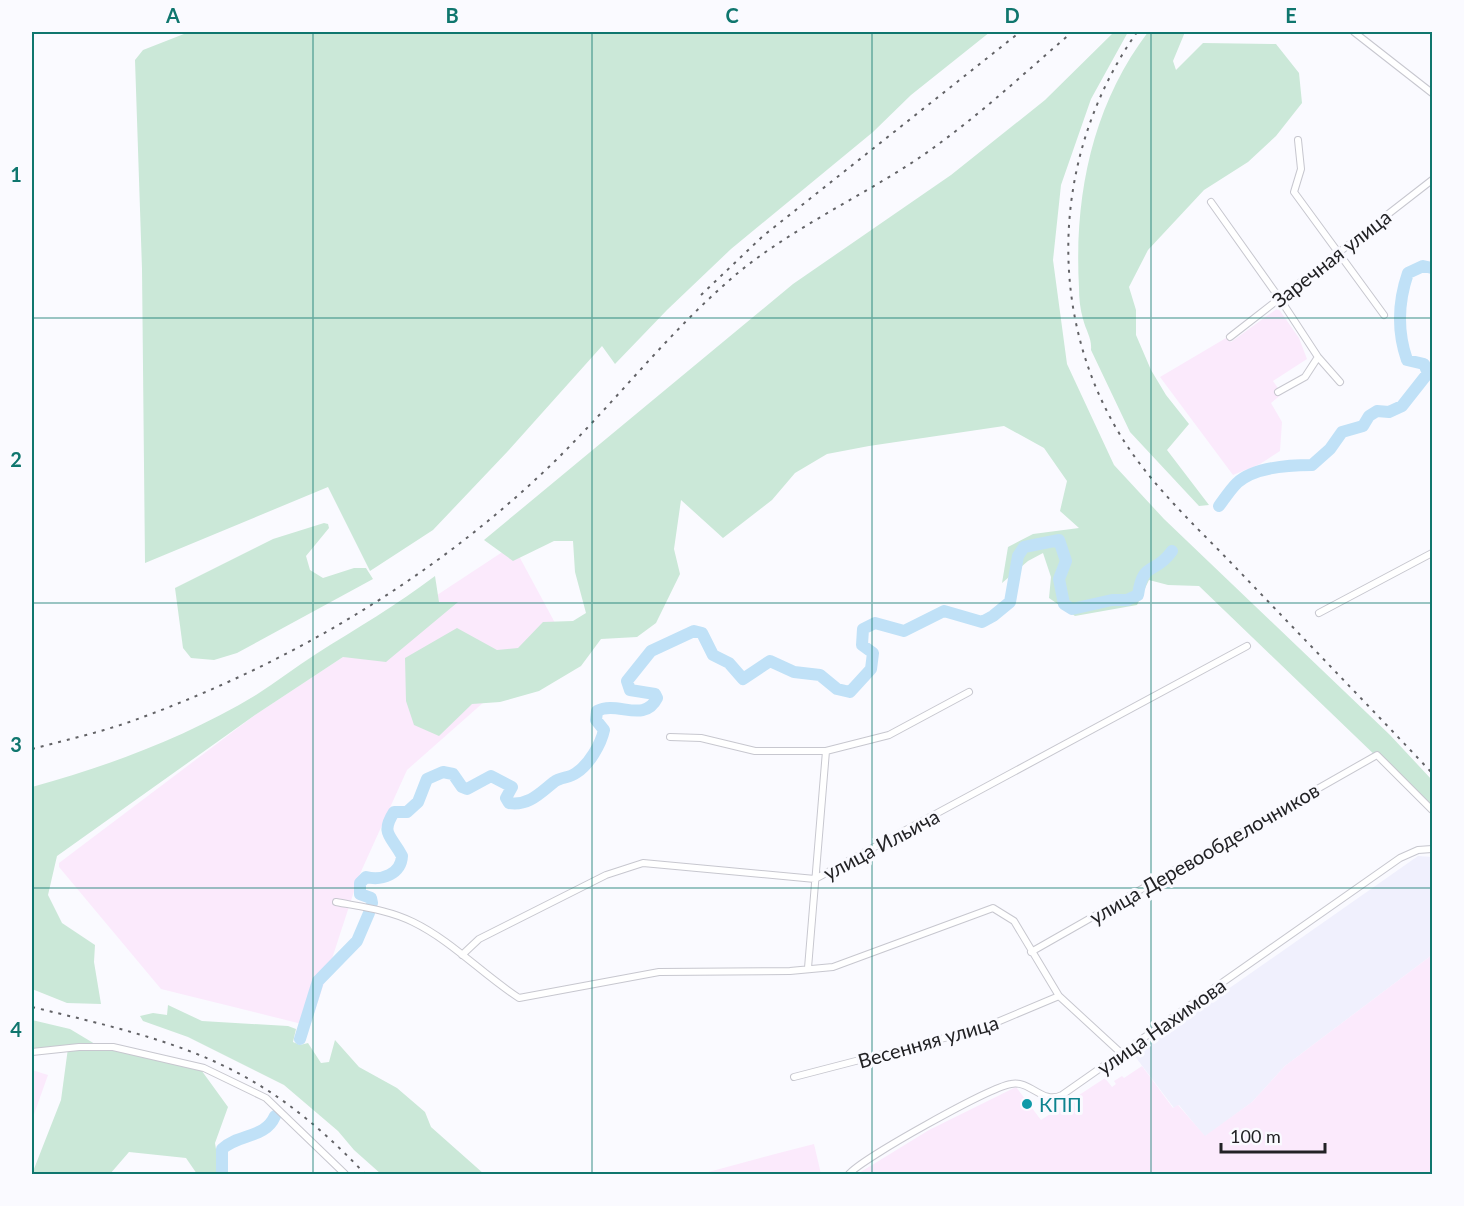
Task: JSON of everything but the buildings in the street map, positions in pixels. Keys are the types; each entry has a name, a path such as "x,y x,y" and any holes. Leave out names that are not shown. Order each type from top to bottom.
{"street":[{"path":"1354,32 1432,91"},
{"path":"1298,140 1301,169 1294,192 1384,315"},
{"name":"Заречная улица","path":"1230,337 1432,180"},
{"path":"1211,202 1318,357 1340,382"},
{"path":"1278,393 1305,376 1318,357"},
{"path":"1319,613 1432,553"},
{"name":"улица Ильича","path":"462,955 479,939 606,875 643,862 814,879 1247,646"},
{"path":"670,737 701,738 755,751 826,751 889,735 969,692"},
{"path":"808,968 826,751"},
{"name":"улица Деревообделочников","path":"1031,952 1377,755 1432,810"},
{"name":"улица Нахимова","path":"849,1174 930,1124 996,1089 1021,1083 1047,1098 1057,1098 1401,858 1418,850 1432,849"},
{"path":"336,902 379,910 411,921 462,955 494,982 519,998 659,972 790,971 833,967 993,908 1014,921 1059,996 1122,1054"},
{"name":"Весенняя улица","path":"794,1077 983,1028 1059,996"},
{"path":"32,1052 79,1047 113,1047 204,1068 266,1098 345,1174"}],"shaded area":[{"path":"1278,308 1299,338 1307,359 1273,381 1282,394 1271,403 1282,422 1280,451 1260,464 1233,475 1160,377 1226,338 1231,342"},
{"path":"513,545 561,634 407,770 359,876 310,1026 161,989 59,867 59,863 255,715"},
{"path":"1418,856 1432,857 1432,955 1285,1066 1252,1102 1205,1137 1179,1105 1174,1108 1134,1055"},
{"path":"1432,955 1432,1170 1427,1174 859,1173 929,1130 1016,1087 1041,1120 1105,1078 1112,1087 1116,1084 1114,1081 1122,1076 1124,1078 1142,1066 1173,1108 1178,1105 1205,1136 1252,1102 1285,1066"},
{"path":"32,1070 48,1075 32,1120"},
{"path":"814,1144 821,1174 701,1174 779,1153"}],"green space":[{"path":"189,32 990,32 911,95 873,132 731,249 615,364 602,346 433,530 370,571 328,487 145,563 142,269 135,60 143,50"},
{"path":"1114,32 1128,32 1091,99 1061,185 1053,260 1067,364 1114,465 1164,519 1390,735 1432,780 1432,810 1199,586 1168,585 1149,580 1137,605 1075,616 1049,598 1051,577 1043,553 1028,561 1002,583 1008,547 1033,534 1079,528 1060,511 1067,481 1044,448 1004,426 827,454 795,473 772,500 723,538 681,500 674,549 680,574 656,623 637,637 601,639 581,666 539,691 500,702 472,704 439,736 414,725 406,701 405,658 457,628 497,650 518,648 543,622 573,621 586,613 575,572 573,541 554,541 513,561 484,540 793,284 951,175 1045,100"},
{"path":"1148,32 1185,32 1173,61 1176,70 1203,43 1276,44 1299,73 1302,103 1276,136 1248,162 1204,190 1148,250 1129,287 1136,310 1136,335 1151,370 1166,395 1189,424 1167,450 1209,505 1199,506 1130,432 1091,350 1091,342 1080,304 1078,254 1080,220 1091,153 1100,121 1113,90 1129,60"},
{"path":"324,523 328,524 329,528 306,556 310,570 323,578 354,568 366,568 373,579 237,653 214,660 191,658 183,648 175,588 273,539"},
{"path":"435,576 439,602 458,602 386,662 343,657 255,715 57,856 48,895 62,923 95,945 94,962 101,1004 67,1003 32,989 32,787 90,770 147,749 229,710 256,695"},
{"path":"168,1005 202,1021 288,1026 296,1029 293,1042 300,1045 308,1043 321,1063 329,1062 335,1040 359,1067 397,1088 425,1112 431,1127 484,1174 381,1174 354,1150 338,1131 284,1085 188,1037 143,1021 140,1016 153,1013 167,1015"},
{"path":"32,1020 70,1029 100,1047 199,1067 228,1107 215,1143 220,1174 197,1174 186,1158 129,1152 110,1174 32,1174 61,1100 68,1048 32,1050"}],"waterway":[{"path":"1219,506 1237,483 1253,473 1273,468 1312,465 1330,449 1342,432 1363,426 1369,416 1377,411 1389,412 1402,406 1428,373 1424,364 1407,360 1400,327 1402,295 1408,273 1423,266 1432,268"},
{"path":"372,903 371,898 360,894 360,883 366,877 378,878 390,875 398,867 402,856 387,830 388,825 394,812 407,812 418,802 427,779 443,772 453,774 462,787 467,789 491,776 512,787 506,798 509,803 522,803 534,798 556,780 576,773 590,760 604,730 596,720 597,711 605,708 638,711 652,706 657,698 655,694 630,690 627,681 651,651 694,631 702,633 713,655 729,663 743,679 770,661 794,672 820,675 837,689 850,692 871,669 873,653 862,645 863,629 875,623 904,631 944,611 982,622 1010,602 1018,556 1024,547 1059,540 1066,561 1059,579 1064,604 1072,609 1112,600 1127,600 1138,595 1146,572 1160,564 1172,551"},
{"path":"300,1039 318,981 357,941 369,913"},
{"path":"222,1174 222,1149 236,1140 265,1129 275,1116"}],"railway":[{"path":"701,295 763,236 1020,32"},
{"path":"32,749 116,726 200,695 310,641 414,577 463,541 555,461 690,317 739,272 759,256 891,176 955,132 1072,32"},
{"path":"1137,32 1109,78 1089,127 1075,178 1069,230 1070,282 1078,334 1095,385 1119,433 1159,488 1432,773"},
{"path":"32,1007 173,1045 251,1080 288,1105 326,1136 365,1174"}],"place":[{"name":"КПП","path":"1027,1104"}]}
